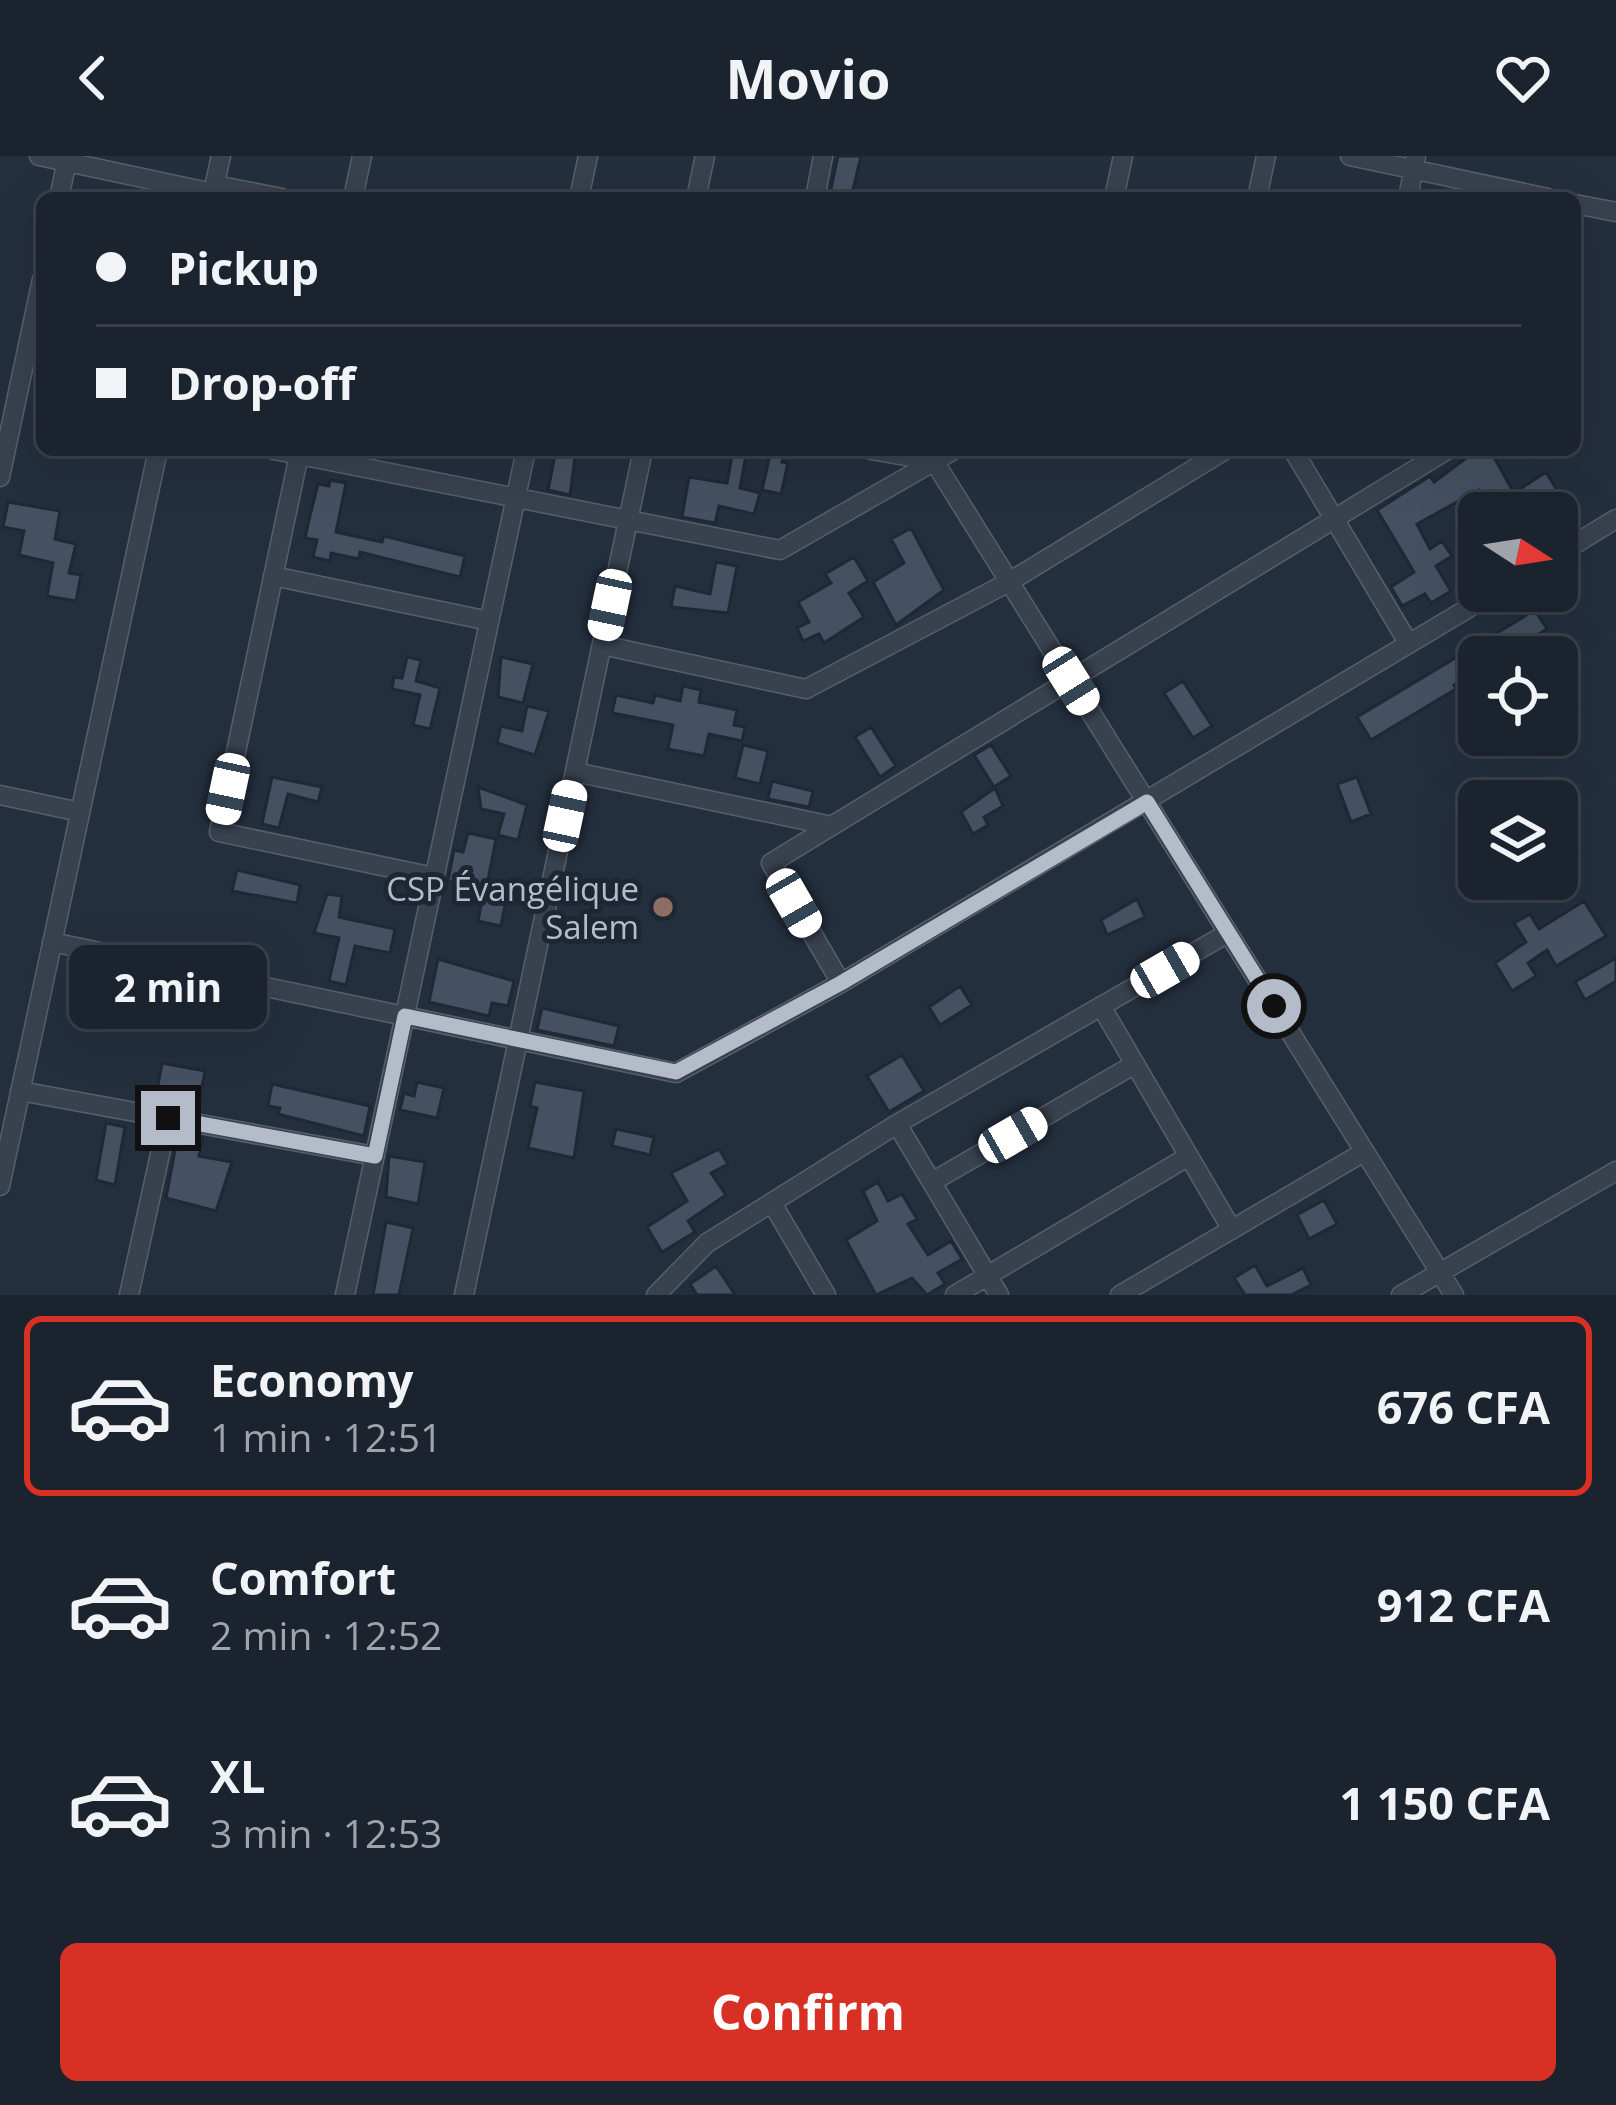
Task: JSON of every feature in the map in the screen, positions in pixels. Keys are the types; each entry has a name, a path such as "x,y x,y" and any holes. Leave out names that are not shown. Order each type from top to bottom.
{"street":[{"path":"39,156 213,192 221,156"},
{"path":"354,192 362,156"},
{"path":"580,192 588,156"},
{"path":"697,192 705,156"},
{"path":"816,192 824,156"},
{"path":"1115,192 1123,156"},
{"path":"1258,192 1266,156"},
{"path":"1350,156 1415,163 1521,192"},
{"path":"60,192 67,159"},
{"path":"1581,205 1616,212"},
{"path":"0,477 36,307"},
{"path":"0,1186 4,1149 157,456"},
{"path":"298,456 218,832 434,877"},
{"path":"318,456 780,550 943,456"},
{"path":"345,1295 525,456"},
{"path":"464,1295 642,456"},
{"path":"905,456 934,461 1454,1295"},
{"path":"602,645 806,688 1009,582 1215,456"},
{"path":"1296,456 1409,644"},
{"path":"841,983 771,863 1437,456"},
{"path":"1578,542 1616,519"},
{"path":"273,576 489,621"},
{"path":"52,941 676,1072 841,983 1462,612"},
{"path":"575,772 832,826"},
{"path":"0,796 80,812"},
{"path":"659,1294 706,1243 897,1124 1228,933"},
{"path":"1101,1006 1232,1230"},
{"path":"932,1182 1135,1064"},
{"path":"20,1091 375,1156"},
{"path":"129,1295 168,1118"},
{"path":"897,1124 999,1295"},
{"path":"1120,1295 1364,1152"},
{"path":"955,1295 1189,1156"},
{"path":"1401,1295 1616,1171"},
{"path":"772,1202 826,1295"}],"building":[{"path":"838,156 861,156 852,192 830,192"},
{"path":"555,456 575,456 570,495 548,490"},
{"path":"732,456 746,456 740,488 760,493 754,514 719,506 715,523 682,517 689,477 727,483"},
{"path":"770,456 784,456 782,462 788,463 781,494 762,490"},
{"path":"1469,456 1493,456 1513,492 1458,492 1458,502 1417,524 1430,549 1442,541 1452,556 1436,566 1451,591 1431,603 1425,594 1402,606 1391,587 1414,572 1377,510 1430,476 1434,482"},
{"path":"1546,472 1558,492 1516,492"},
{"path":"330,480 346,483 336,532 382,542 384,536 465,556 460,577 360,552 359,559 331,553 330,561 313,557 317,540 305,538 318,484 329,486"},
{"path":"8,502 60,511 55,539 76,544 69,573 81,575 76,601 47,596 53,563 19,555 24,531 3,527"},
{"path":"911,528 944,590 896,625 873,582 904,563 891,539"},
{"path":"854,557 868,581 849,593 864,617 824,643 819,634 803,641 797,628 809,622 798,602 831,583 825,574"},
{"path":"716,562 737,566 728,613 671,607 675,586 710,594"},
{"path":"1532,612 1547,629 1536,636 1492,636"},
{"path":"1458,656 1456,689 1371,740 1357,717"},
{"path":"407,657 421,660 416,681 440,688 430,729 413,725 420,695 392,689 394,677 402,678"},
{"path":"501,657 533,664 523,703 498,697"},
{"path":"1183,681 1212,726 1193,738 1164,693"},
{"path":"683,686 701,690 699,702 737,710 734,725 745,727 742,741 709,734 704,756 668,749 673,725 612,713 616,695 653,703 655,695 680,701"},
{"path":"527,706 549,711 535,755 497,743 501,726 522,731"},
{"path":"871,727 896,766 880,777 855,737"},
{"path":"743,745 768,751 760,784 735,778"},
{"path":"991,745 1011,776 994,787 974,755"},
{"path":"272,777 322,787 318,802 288,794 279,828 262,824"},
{"path":"1357,777 1371,814 1351,822 1337,784"},
{"path":"772,781 813,791 809,807 768,799"},
{"path":"478,787 527,805 518,840 498,835 504,814 481,809"},
{"path":"995,788 1003,806 984,817 988,825 973,834 961,812"},
{"path":"468,833 496,839 488,880 509,884 501,926 478,921 482,900 454,893 456,884 448,881 454,850 463,852"},
{"path":"237,870 300,885 297,903 232,891"},
{"path":"327,894 342,896 339,917 395,929 390,953 355,946 346,985 329,981 339,938 314,933"},
{"path":"1137,899 1145,917 1107,935 1101,920"},
{"path":"1584,901 1606,936 1556,966 1547,950 1528,963 1536,976 1512,991 1495,963 1526,942 1514,923 1530,914 1539,929"},
{"path":"1616,958 1616,981 1585,1000 1575,982"},
{"path":"438,959 514,981 508,1006 492,1003 489,1016 429,1002"},
{"path":"960,986 972,1005 940,1025 929,1007"},
{"path":"542,1008 619,1026 614,1046 537,1030"},
{"path":"902,1055 924,1091 889,1112 867,1076"},
{"path":"162,1063 205,1071 200,1097 157,1090"},
{"path":"417,1082 444,1088 437,1118 400,1110 404,1093 414,1096"},
{"path":"535,1082 584,1091 574,1158 528,1148 537,1108 530,1106"},
{"path":"272,1084 370,1106 364,1136 278,1114 280,1108 268,1106"},
{"path":"106,1123 125,1127 115,1185 96,1180"},
{"path":"616,1129 654,1137 650,1155 612,1146"},
{"path":"178,1134 203,1138 199,1156 232,1162 216,1211 166,1198"},
{"path":"719,1149 728,1164 711,1173 726,1195 688,1221 695,1232 662,1252 647,1227 687,1201 671,1173"},
{"path":"389,1156 425,1162 418,1204 386,1197"},
{"path":"878,1182 888,1201 902,1194 917,1219 908,1224 928,1255 951,1241 962,1259 938,1273 945,1284 927,1295 912,1278 876,1295 846,1240 877,1221 863,1191"},
{"path":"1324,1200 1337,1224 1309,1239 1297,1215"},
{"path":"386,1222 413,1228 399,1295 373,1295"},
{"path":"1255,1265 1267,1286 1303,1268 1311,1285 1291,1295 1245,1295 1234,1278"},
{"path":"716,1266 735,1295 697,1295 690,1284"}],"place":[{"name":"CSP Évangélique Salem","path":"663,907"}],"route":[{"path":"168,1118 375,1156 405,1016 676,1072 841,983 1147,802 1274,1006"}]}
